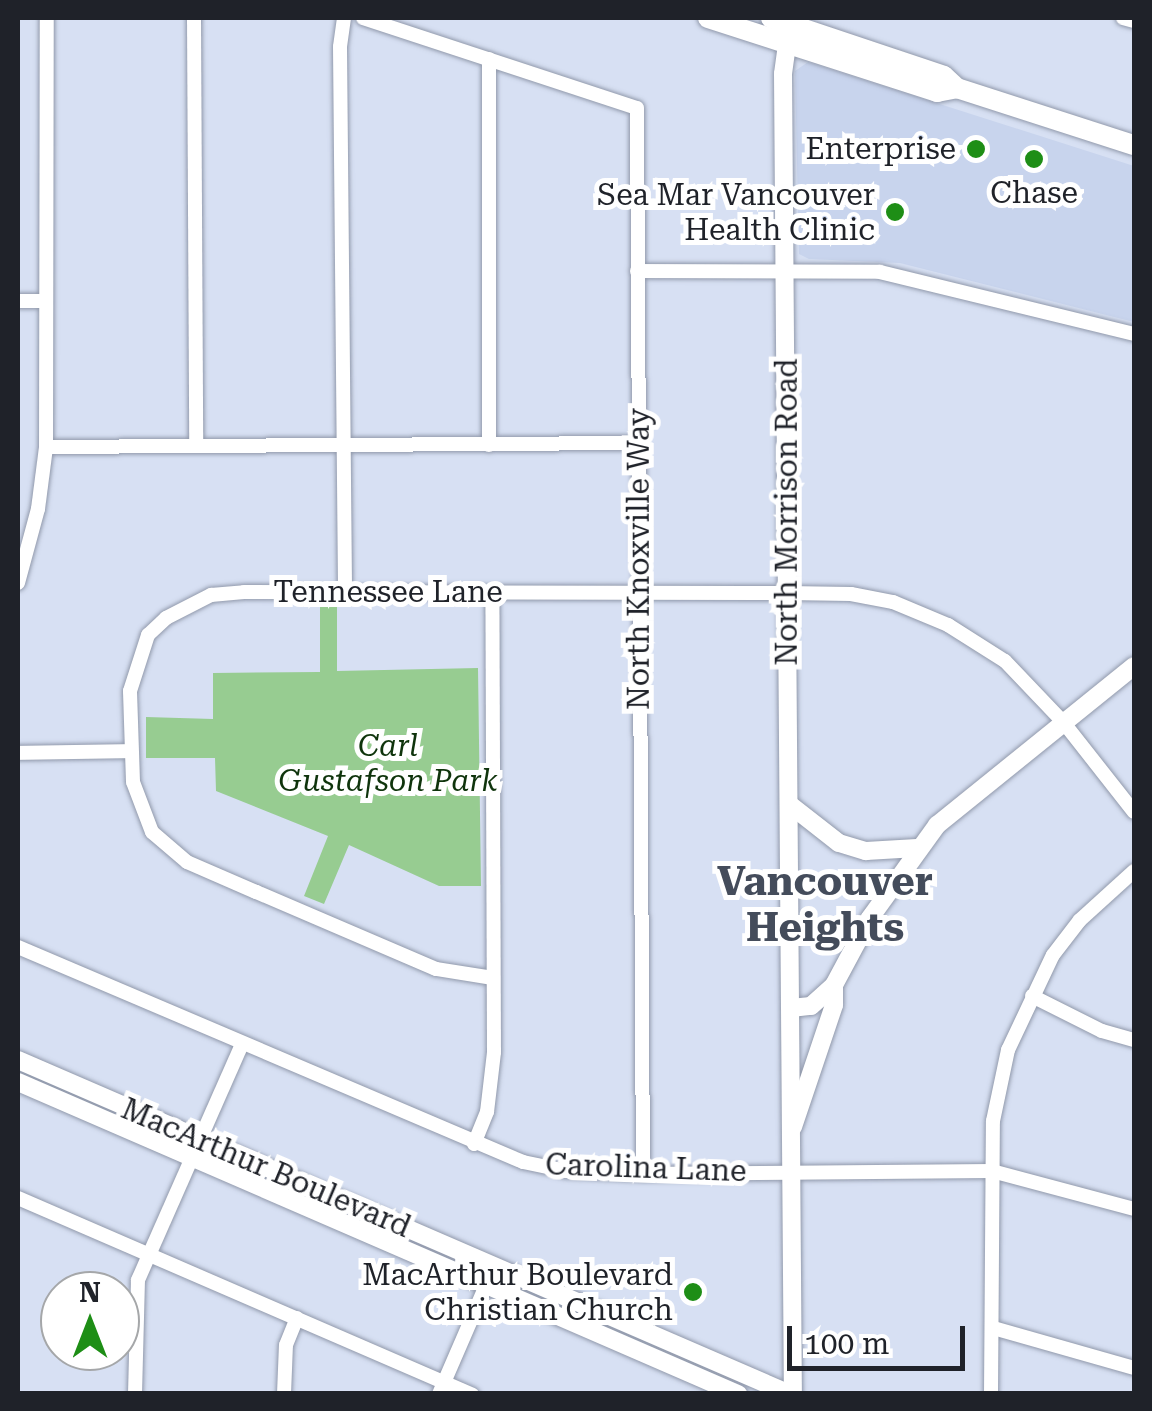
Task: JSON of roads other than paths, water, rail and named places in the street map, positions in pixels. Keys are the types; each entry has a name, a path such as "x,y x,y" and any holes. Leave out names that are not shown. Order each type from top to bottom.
{"main road":[{"path":"708,18 785,26 944,76 957,88 1134,146"}],"street":[{"path":"18,583 38,509 46,447 47,18"},
{"path":"194,18 196,445"},
{"path":"344,18 340,48 345,591"},
{"path":"363,18 489,59 489,445"},
{"path":"1123,18 1134,21"},
{"name":"North Morrison Road","path":"785,26 791,1394"},
{"name":"North Knoxville Way","path":"489,59 636,108 643,1174"},
{"path":"637,271 880,272 919,278 1134,334"},
{"path":"18,301 46,301"},
{"path":"46,447 638,443"},
{"name":"Tennessee Lane","path":"493,978 436,969 188,862 152,832 133,782 130,691 148,636 166,618 211,596 345,591 851,594 922,611 974,638 1005,661 1064,723 1134,812"},
{"path":"474,1144 493,1081 492,593"},
{"path":"791,1008 811,1006 834,985 870,918 937,825 1134,666"},
{"path":"18,753 130,751"},
{"path":"789,804 839,843 866,851 917,848"},
{"path":"991,1394 993,1121 1008,1050 1053,954 1080,920 1134,872"},
{"name":"Carolina Lane","path":"18,947 523,1162 566,1172 643,1174 992,1171 1134,1209"},
{"path":"790,1132 803,1107 834,1005 834,985"},
{"path":"1032,996 1102,1031 1134,1040"},
{"path":"135,1394 135,1310 146,1254 242,1044"},
{"name":"MacArthur Boulevard","path":"18,1060 791,1394"},
{"name":"MacArthur Boulevard","path":"18,1082 738,1394"},
{"path":"18,1198 297,1318 441,1387 472,1394"},
{"path":"441,1387 494,1267"},
{"path":"284,1394 286,1345 297,1318"},
{"path":"994,1328 1134,1368"}],"place":[{"name":"Enterprise","path":"976,149"},
{"name":"Chase","path":"1034,159"},
{"name":"Sea Mar Vancouver Health Clinic","path":"895,212"},
{"name":"MacArthur Boulevard Christian Church","path":"693,1292"}],"district":[{"name":"Vancouver Heights","path":"825,905"}],"park label":[{"name":"Carl Gustafson Park","path":"388,763"}]}
